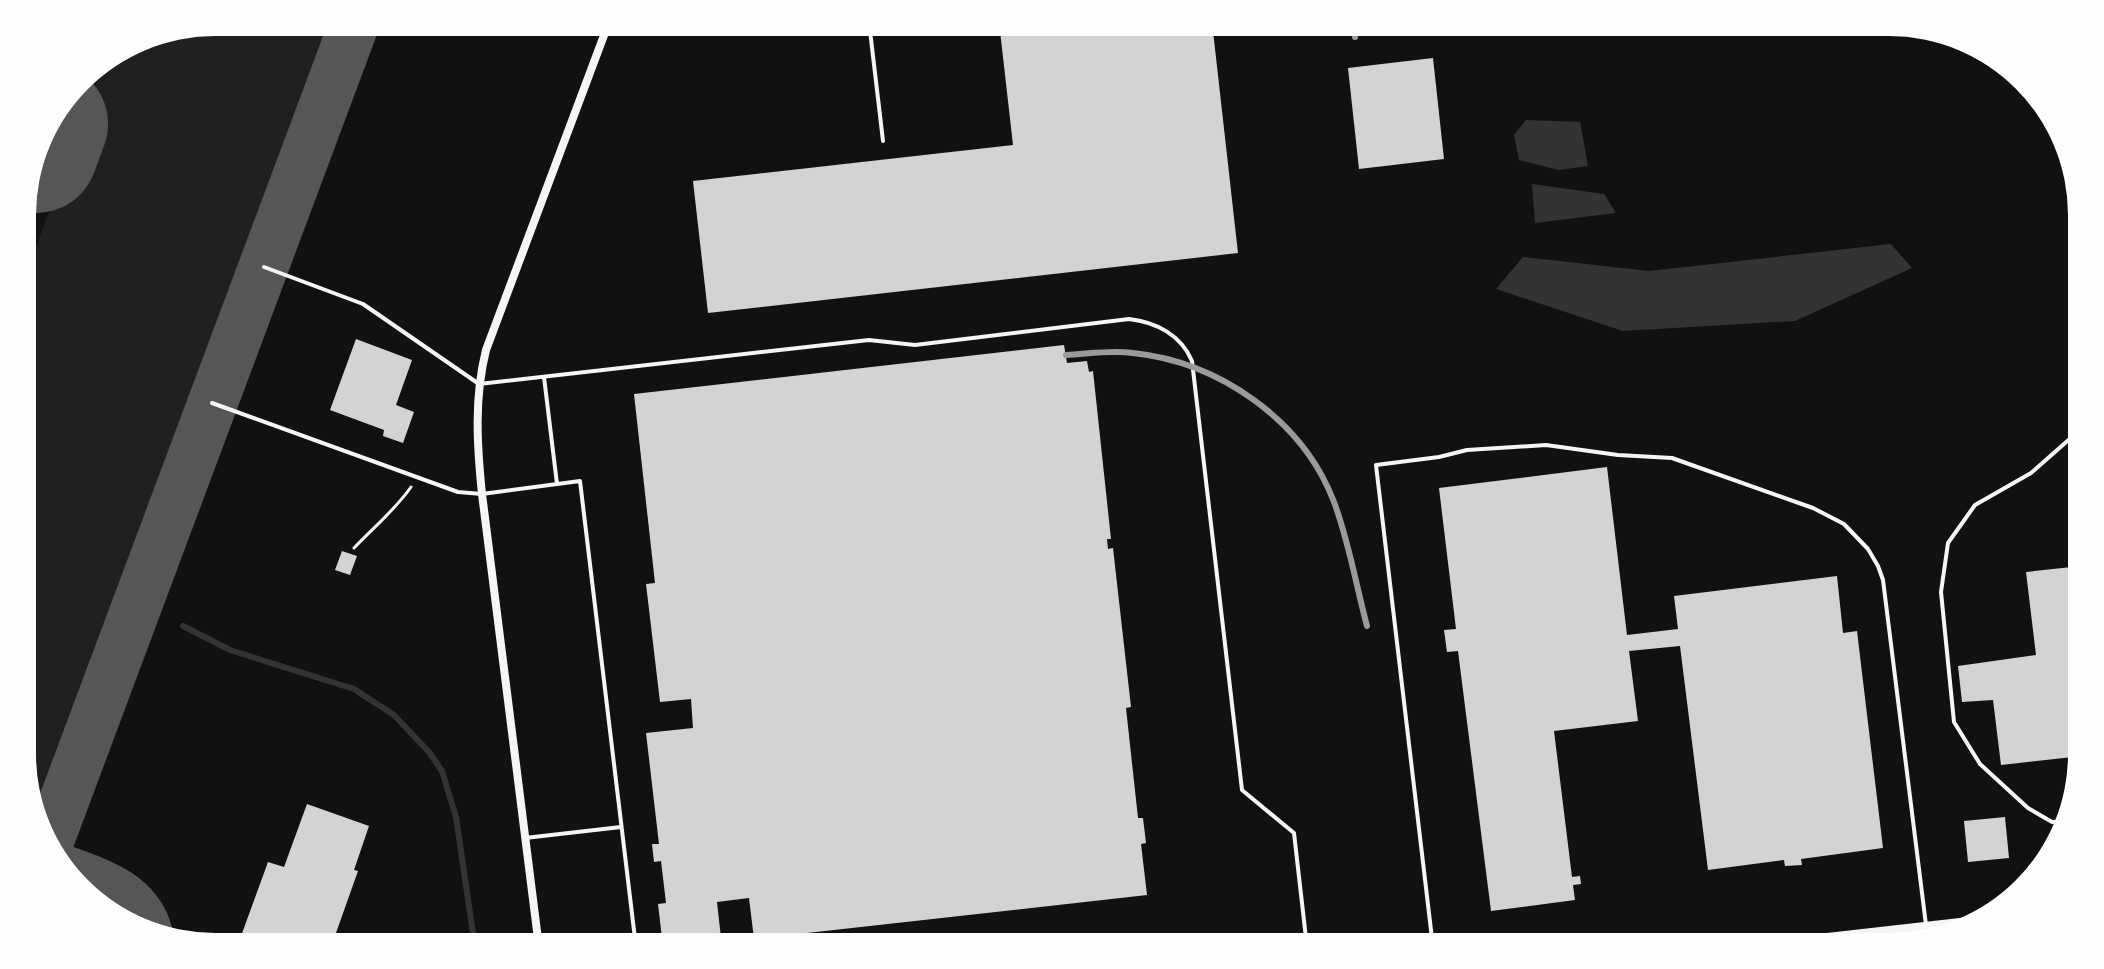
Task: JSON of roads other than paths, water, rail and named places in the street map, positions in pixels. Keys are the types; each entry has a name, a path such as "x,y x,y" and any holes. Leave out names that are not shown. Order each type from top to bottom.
{"street":[{"path":"537,933 482,494 477,440 479,384 486,350 604,36"},
{"path":"1887,933 1941,925"}],"lane":[{"path":"871,36 883,141"},
{"path":"264,267 363,304 479,384 869,340 915,345 1129,319 1143,321 1170,334 1181,342 1192,361 1242,790 1294,833 1305,933"},
{"path":"544,377 557,484"},
{"path":"212,403 458,492 482,494 580,481 634,933"},
{"path":"2054,822 2028,808 1980,764 1954,722 1941,592 1948,543 1975,505 2031,473 2068,439"},
{"path":"1431,933 1376,465 1467,450 1546,445 1618,455 1672,458 1813,508 1844,524 1859,538 1878,566 1883,580 1927,926"},
{"path":"525,838 621,827"}],"waterway":[{"path":"183,626 230,650 354,689 394,715 429,752 442,771 456,817 473,933"}],"railway":[{"path":"1066,355 1124,352 1165,359 1226,382 1279,421 1302,445 1320,472 1334,502 1367,626"}]}
